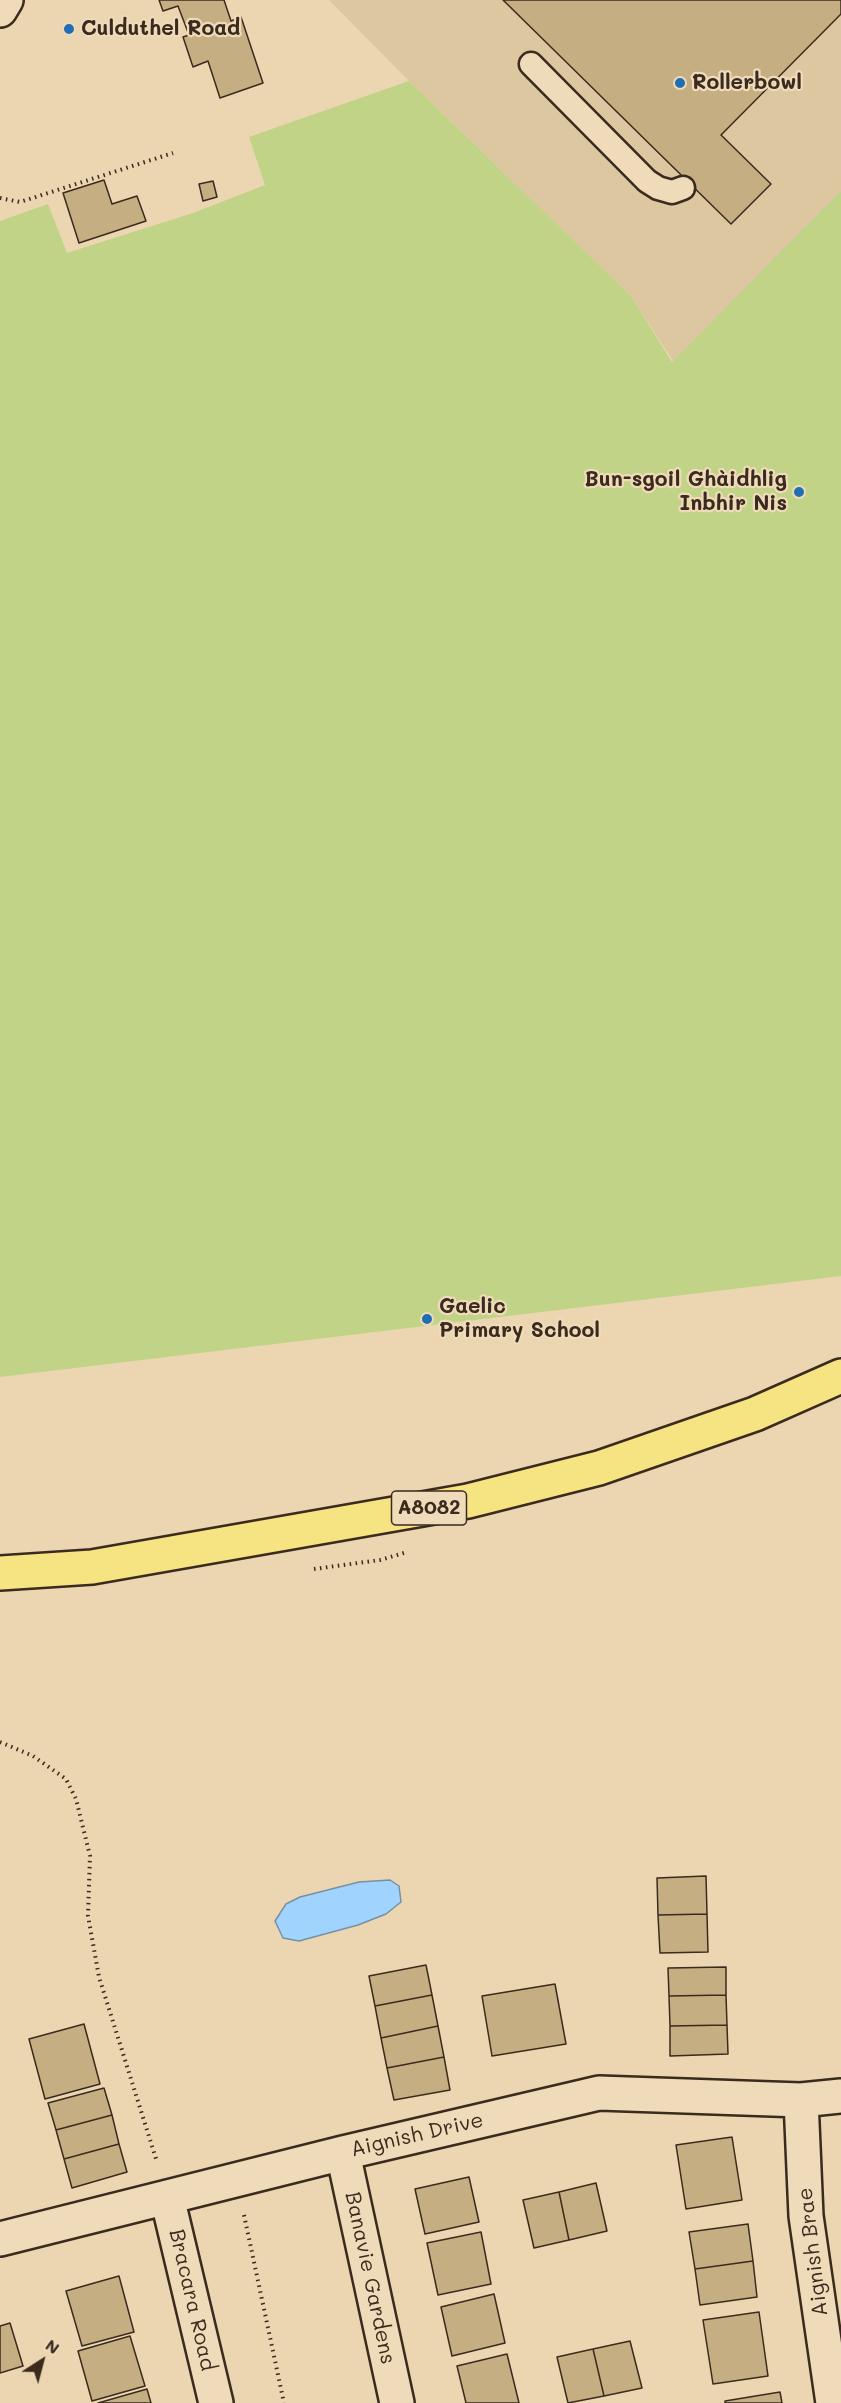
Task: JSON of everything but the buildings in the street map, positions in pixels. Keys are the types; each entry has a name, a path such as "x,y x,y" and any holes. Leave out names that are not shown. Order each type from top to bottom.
{"main road":[{"name":"A8082","path":"0,1573 92,1567 468,1502 599,1468 755,1414 841,1376"}],"street":[{"path":"0,10 6,0"},
{"name":"Aignish Drive","path":"0,2239 236,2179 598,2093 801,2100 841,2096"},
{"name":"Aignish Brae","path":"801,2100 806,2217 833,2403"},
{"name":"Banavie Gardens","path":"343,2153 397,2403"},
{"name":"Bracara Road","path":"167,2197 216,2403"}],"lane":[{"path":"531,64 647,181 658,188 672,192 683,188"}],"path":[{"path":"0,198 20,202 173,153"},
{"path":"0,1742 33,1756 66,1779 76,1799 90,1856 88,1916 99,1977 167,2197"},
{"path":"236,2179 284,2403"}],"shaded area":[{"path":"329,0 841,0 841,621 631,296 409,81"}],"green space":[{"path":"409,81 631,296 672,362 841,191 841,1276 0,1377 0,221 48,204 67,253 193,213 265,185 249,137"}],"water":[{"path":"390,1880 399,1886 401,1902 386,1914 358,1925 299,1941 283,1938 275,1921 286,1904 300,1897 359,1882"}],"place":[{"name":"Culduthel Road","path":"69,29"},
{"name":"Rollerbowl","path":"680,83"},
{"name":"Bun-sgoil Ghàidhlig Inbhir Nis","path":"799,492"},
{"name":"Gaelic Primary School","path":"427,1319"}]}
